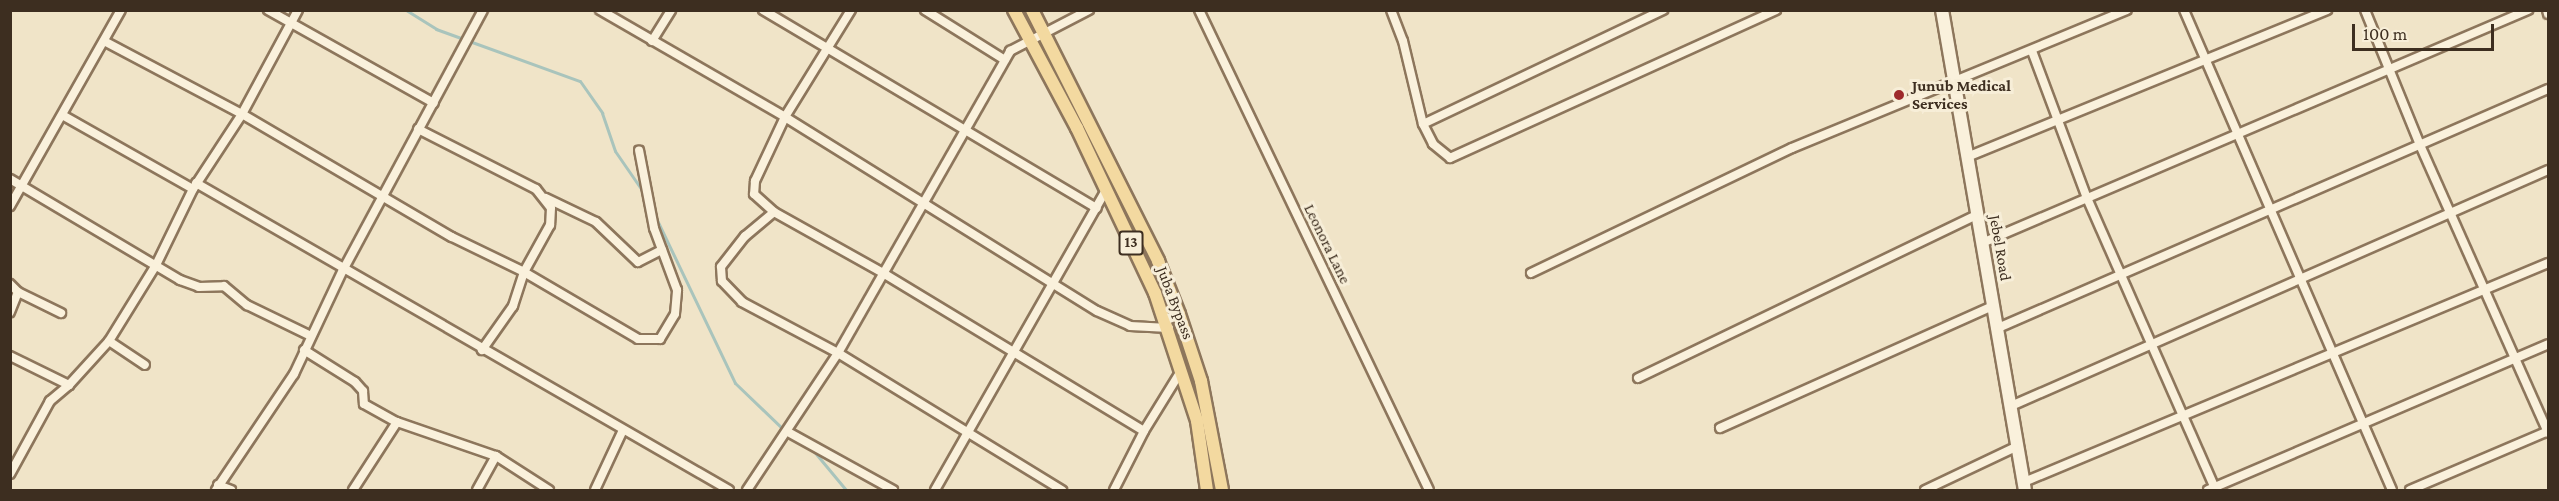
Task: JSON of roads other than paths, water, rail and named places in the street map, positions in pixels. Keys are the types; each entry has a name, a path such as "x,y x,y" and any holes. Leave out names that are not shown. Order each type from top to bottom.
{"main road":[{"name":"Juba Bypass","path":"1014,10 1147,273 1168,328 1197,421 1207,490"},
{"name":"Juba Bypass","path":"1032,10 1158,261 1179,314 1201,381 1222,490"},
{"name":"Jebel Road","path":"1942,10 2024,486"}],"street":[{"path":"10,206 64,116 122,10"},
{"path":"268,10 434,104"},
{"path":"10,474 50,401 69,385 109,341 156,265 194,186 242,114 298,10"},
{"path":"231,490 217,488 294,374 309,335 385,197 418,129 434,104 483,10"},
{"path":"600,10 785,117 1054,284 1130,326 1168,328"},
{"path":"652,41 671,10"},
{"path":"763,10 1097,208"},
{"path":"851,10 785,117 753,188 761,202 774,212 883,273 1014,355 1144,431"},
{"path":"925,10 1005,60"},
{"path":"747,490 788,432 837,353 1005,60 1028,39 1089,10"},
{"name":"Leonora Lane","path":"1199,10 1429,490"},
{"path":"1390,10 1404,41 1423,124 1433,144 1450,158 1776,10"},
{"path":"1423,124 1663,10"},
{"path":"1531,273 1792,148 2127,10"},
{"path":"2184,10 2204,59 2240,133 2392,490"},
{"path":"1967,157 2327,10"},
{"path":"2365,10 2420,145 2548,431 2410,490"},
{"path":"1982,243 2528,10"},
{"path":"104,42 242,114 452,237 524,272 638,339 660,339 678,304 678,290 654,228 639,150"},
{"path":"2032,51 2060,120 2087,198 2184,418 2213,490 2548,344"},
{"path":"1998,328 2548,89"},
{"path":"64,116 194,186 729,490"},
{"path":"418,129 536,189 546,198 596,222 638,262 662,250"},
{"path":"2011,406 2548,170"},
{"path":"10,179 189,285 224,286 248,305 309,335"},
{"path":"935,490 969,434 1106,190"},
{"path":"482,350 513,306 524,272 550,225 551,208 546,198"},
{"path":"774,212 736,245 721,267 722,281 757,312 837,353 1062,490"},
{"path":"1638,378 1977,215"},
{"path":"2024,486 2548,263"},
{"path":"10,284 18,292 61,313"},
{"path":"10,312 18,292"},
{"path":"1720,428 1993,306"},
{"path":"109,341 145,365"},
{"path":"304,350 355,382 363,391 364,404 397,422 496,456 549,490"},
{"path":"10,356 69,385"},
{"path":"1114,490 1144,431 1182,370"},
{"path":"352,490 397,422"},
{"path":"596,490 622,430"},
{"path":"788,432 893,490"},
{"path":"1924,490 2018,446"},
{"path":"477,490 496,456"}],"waterway":[{"path":"406,10 436,29 580,81 602,113 615,151 644,193"},
{"path":"656,218 735,383 784,430"},
{"path":"812,449 846,490"}],"place":[{"name":"Junub Medical Services","path":"1899,95"}]}
